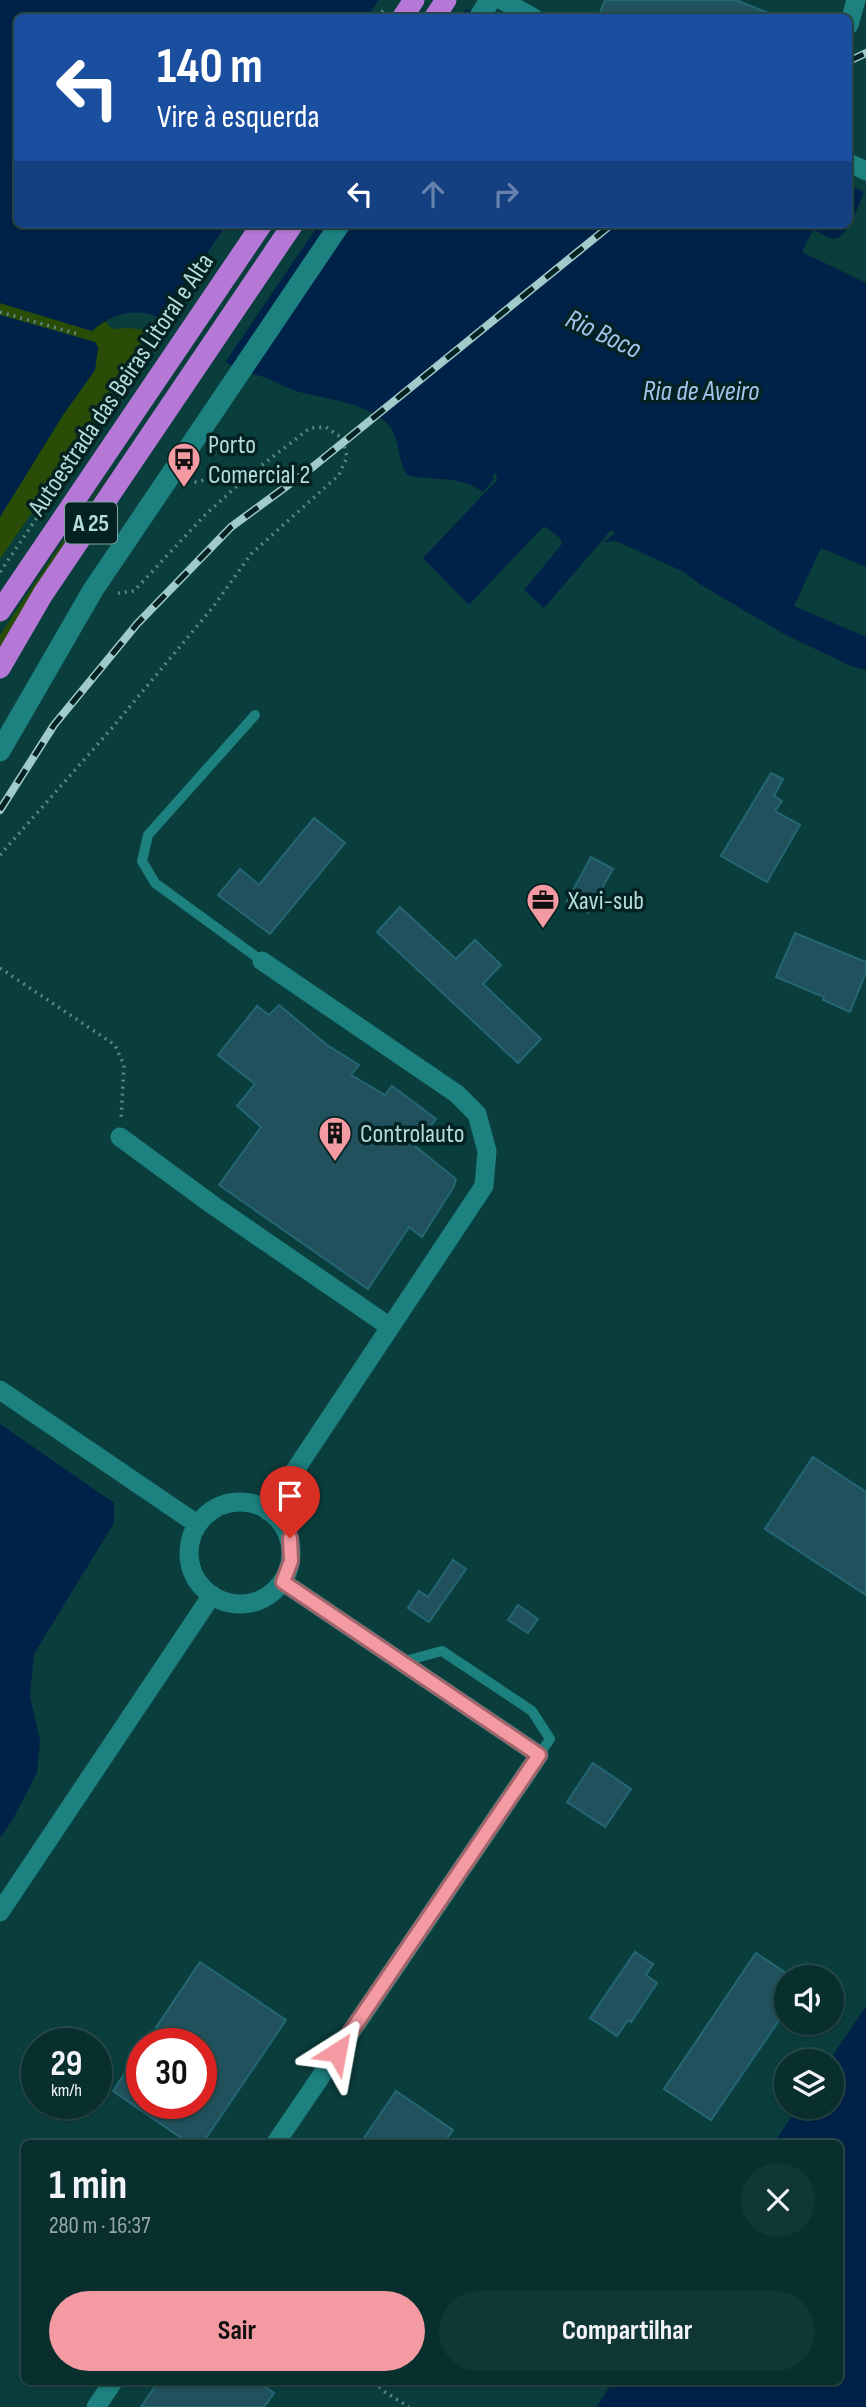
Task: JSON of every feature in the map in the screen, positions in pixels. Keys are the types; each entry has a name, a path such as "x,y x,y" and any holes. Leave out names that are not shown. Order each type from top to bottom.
{"highway":[{"name":"Autoestrada das Beiras Litoral e Alta","path":"0,611 157,361 259,228"},
{"name":"Autoestrada das Beiras Litoral e Alta","path":"0,668 43,594 290,228"}],"street":[{"path":"502,0 527,14"},
{"path":"0,751 93,590 337,228"},
{"path":"262,961 457,1094 477,1114 487,1151 484,1186 268,1511"},
{"path":"120,1137 390,1327"},
{"path":"0,1390 197,1524"},
{"path":"237,1502 259,1505 268,1511 278,1518 290,1538 291,1561 283,1582 266,1598 244,1605 221,1601 202,1588 191,1569 189,1545 197,1524 215,1508 237,1502"},
{"path":"278,2140 539,1755 283,1582"},
{"path":"0,1912 212,1595"},
{"path":"96,2407 111,2385"}],"lane":[{"path":"255,715 148,835 142,861 155,883 262,961"},
{"path":"401,1662 442,1651 532,1711 550,1739 539,1755"}],"path":[{"path":"0,312 78,334"},
{"path":"0,572 157,361"},
{"path":"0,855 113,728 213,607 251,554 339,475 348,457 342,438 326,426 310,428 248,476 205,515 134,591 116,595 93,590"},
{"path":"173,473 196,482 226,475 248,476"},
{"path":"0,968 116,1045 124,1065 120,1137"},
{"path":"377,2385 409,2407"}],"green space":[{"path":"0,303 92,331 104,320 112,329 144,330 148,334 137,351 141,354 0,559 0,517 63,415 95,370 98,347 94,342 0,315"},
{"path":"115,464 58,553 0,649 0,635"}],"water":[{"name":"Ria de Aveiro","path":"0,0 448,0 477,14 14,14 14,228 847,228 834,239 813,230 802,252 866,283 866,567 821,548 794,606 866,637 866,670 851,666 784,634 684,572 616,541 604,542 615,533 611,530 544,608 524,590 562,544 560,538 546,527 542,528 469,605 423,558 497,480 496,473 483,492 465,483 407,475 393,431 373,413 352,404 296,391 261,376 241,371 172,324 150,314 134,312 119,315 92,331 0,303"},
{"name":"Ria de Aveiro","path":"852,186 864,192 852,220"},
{"path":"0,315 95,342 98,347 95,370 63,415 0,517"},
{"path":"0,1424 114,1503 114,1523 34,1654 30,1696 40,1740 37,1773 0,1838"},
{"path":"866,2006 866,2407 596,2407 611,2385 843,2385 843,2140 776,2140 790,2119 844,2119 844,2049 837,2049"}],"pier":[{"path":"379,0 455,0 467,7 463,14 369,14"},
{"path":"224,228 316,228 224,364 160,322"}],"building":[{"path":"605,0 736,0 771,14 600,14"},
{"path":"771,773 783,779 774,796 782,801 775,811 800,825 767,882 721,856"},
{"path":"314,818 345,843 270,934 218,895 240,869 259,885"},
{"path":"591,857 613,869 588,913 567,901"},
{"path":"400,907 456,959 475,940 501,965 483,984 541,1039 518,1063 377,932"},
{"path":"795,933 866,962 866,972 850,1012 823,1000 824,997 776,977"},
{"name":"Controlauto","path":"279,1005 327,1045 359,1065 351,1075 385,1095 392,1086 436,1119 415,1146 456,1179 422,1237 409,1227 368,1289 219,1185 261,1127 237,1106 255,1084 218,1055 257,1006 269,1015"},
{"path":"813,1457 866,1492 866,1595 765,1529"},
{"path":"453,1560 466,1569 429,1622 408,1608 419,1591 428,1597"},
{"path":"518,1605 538,1619 528,1633 508,1620"},
{"path":"593,1763 631,1789 605,1827 567,1802"},
{"path":"635,1952 653,1964 646,1975 657,1983 631,2022 628,2020 617,2036 590,2018"},
{"path":"756,1953 774,1965 774,2028 711,2120 664,2089"},
{"path":"200,1962 286,2020 205,2140 184,2140 154,2119 217,2119 217,2028 156,2028"},
{"path":"126,2072 126,2100 113,2091"},
{"path":"396,2091 453,2130 446,2140 363,2140"},
{"path":"156,2385 262,2385 274,2393 264,2407 141,2407"}],"railway":[{"path":"852,60 866,53"},
{"path":"0,810 54,725 137,624 231,527 314,466 607,228"}],"place":[{"name":"Porto Comercial 2","path":"184,489"},
{"name":"Xavi-sub","path":"543,930"},
{"name":"Controlauto","path":"335,1163"}],"route":[{"path":"290,1538 291,1561 283,1582 539,1755 337,2052"}],"water label":[{"name":"Rio Boco","path":"604,333"}]}
